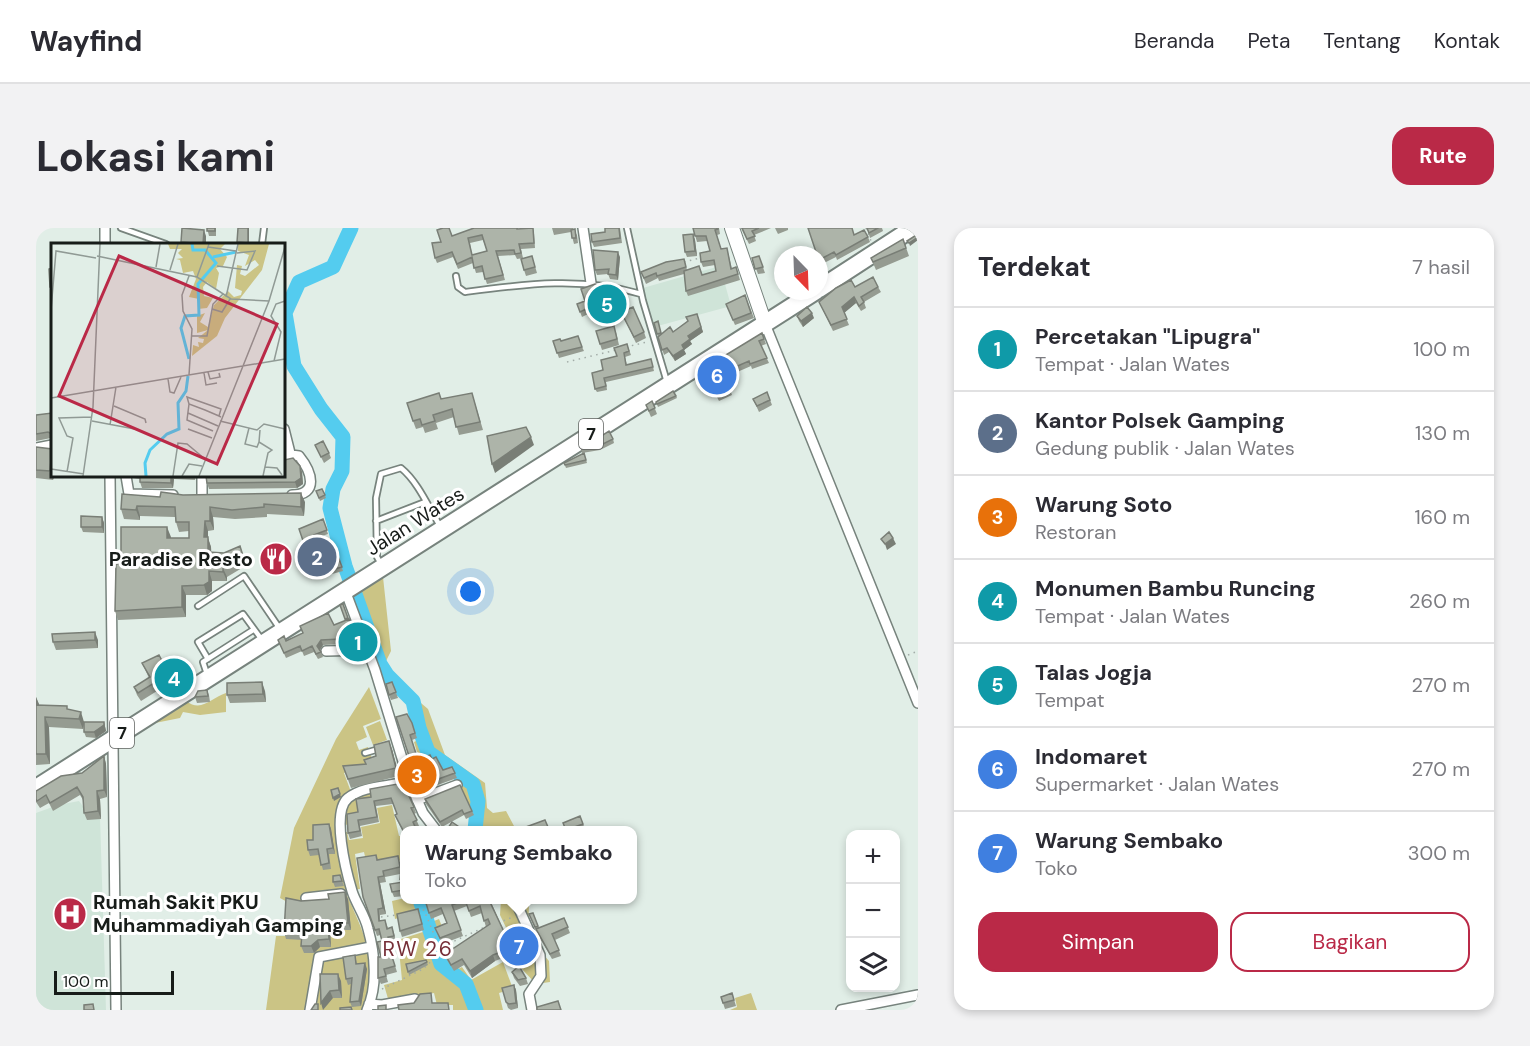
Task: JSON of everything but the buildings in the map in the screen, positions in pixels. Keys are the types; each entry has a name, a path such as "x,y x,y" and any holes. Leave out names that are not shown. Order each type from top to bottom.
{"highway":[{"name":"Jalan Wates","path":"828,283 913,228"},
{"name":"Jalan Wates","path":"36,788 208,678 259,636 282,631 802,300"}],"street":[{"path":"584,228 591,283"},
{"path":"732,228 765,324 918,703"},
{"path":"278,495 306,493 312,484 302,459 287,454 285,437"},
{"path":"36,448 51,445"},
{"path":"110,477 116,1010"},
{"path":"126,477 129,494 181,496"},
{"path":"202,477 202,496"},
{"path":"191,496 212,496"},
{"path":"348,589 399,743 409,781 417,800 433,826"},
{"path":"326,651 368,650"},
{"path":"409,781 363,790 346,800 340,808 341,834 352,892 365,919 371,946 374,974 373,991 368,1007 415,999"},
{"path":"417,800 457,785"},
{"path":"306,898 352,892"},
{"path":"516,904 540,955 541,976 528,994 532,1010"},
{"path":"310,1010 319,957 371,946"},
{"path":"841,1010 918,995"}],"lane":[{"path":"121,228 162,243"},
{"path":"262,243 264,228"},
{"path":"627,228 641,294 668,385"},
{"path":"456,276 458,288 465,292 558,282 591,283 641,294"},
{"path":"382,566 377,557 376,521 376,498 381,474 401,468 413,480 441,529"},
{"path":"376,521 425,502"},
{"path":"198,606 242,576 246,576 282,631"},
{"path":"208,659 198,642 243,614 259,636 203,662 208,678"},
{"path":"365,753 399,743"}],"path":[{"path":"682,262 705,257"},
{"path":"567,362 654,340"},
{"path":"900,659 918,651"},
{"path":"411,913 424,910 438,950"},
{"path":"365,919 403,914"},
{"path":"373,991 397,984 401,978 415,974 429,964 438,950 479,930 520,914"}],"shaded area":[{"path":"720,266 731,306 654,327 643,288"},
{"path":"383,577 391,651 384,665 358,593"},
{"path":"369,687 381,719 363,726 367,737 356,742 359,750 368,747 373,762 344,773 351,792 371,791 371,802 357,804 359,818 344,826 344,832 347,832 349,840 363,838 361,827 380,823 377,808 392,805 400,836 400,860 381,865 379,859 366,861 364,852 355,854 360,889 345,891 364,934 368,950 372,980 369,995 363,1010 266,1010 276,936 290,936 291,904 280,898 294,828 336,739"},
{"path":"226,693 226,712 200,715 183,712 180,718 150,724 186,701 202,705"},
{"path":"415,698 428,709 445,755 485,783 487,808 493,813 506,811 514,826 477,826 478,819 465,800 461,785 468,782 417,752 414,742 420,739 413,716"},
{"path":"380,721 387,740 373,745 366,727"},
{"name":"Rumah Sakit PKU Muhammadiyah Gamping","path":"79,801 85,809 100,817 106,1010 36,1010 36,813"},
{"path":"400,899 400,904 418,904 419,912 395,919 392,901"},
{"path":"501,904 530,904 528,934 512,940 500,915"},
{"path":"439,919 443,929 435,934 443,958 452,972 462,967 471,980 503,962 513,989 499,993 503,1010 453,1010 453,1005 437,1005 434,993 389,1002 384,985 402,980 398,940 426,931 424,925"},
{"path":"534,944 549,961 550,982 536,984 520,967 524,954"},
{"path":"751,993 757,1010 730,1010 737,1007 735,998"}],"waterway":[{"path":"285,313 299,282 333,267 351,228"},
{"path":"285,313 294,366 321,409 343,437 342,471 333,489 330,508 345,566 380,664 387,675 413,701 419,728 428,752 473,784 478,801 475,826"},
{"path":"421,904 441,964 466,984 476,1010"}],"place":[{"name":"Talas Jogja","path":"607,304"},
{"name":"Indomaret","path":"717,375"},
{"name":"Kantor Polsek Gamping","path":"317,557"},
{"name":"Paradise Resto","path":"276,559"},
{"name":"Percetakan \"Lipugra\"","path":"358,642"},
{"name":"Monumen Bambu Runcing","path":"174,678"},
{"name":"Warung Soto","path":"417,775"},
{"name":"Rumah Sakit PKU Muhammadiyah Gamping","path":"70,914"},
{"name":"Warung Sembako","path":"519,946"}],"district":[{"name":"RW 26","path":"418,949"}]}
